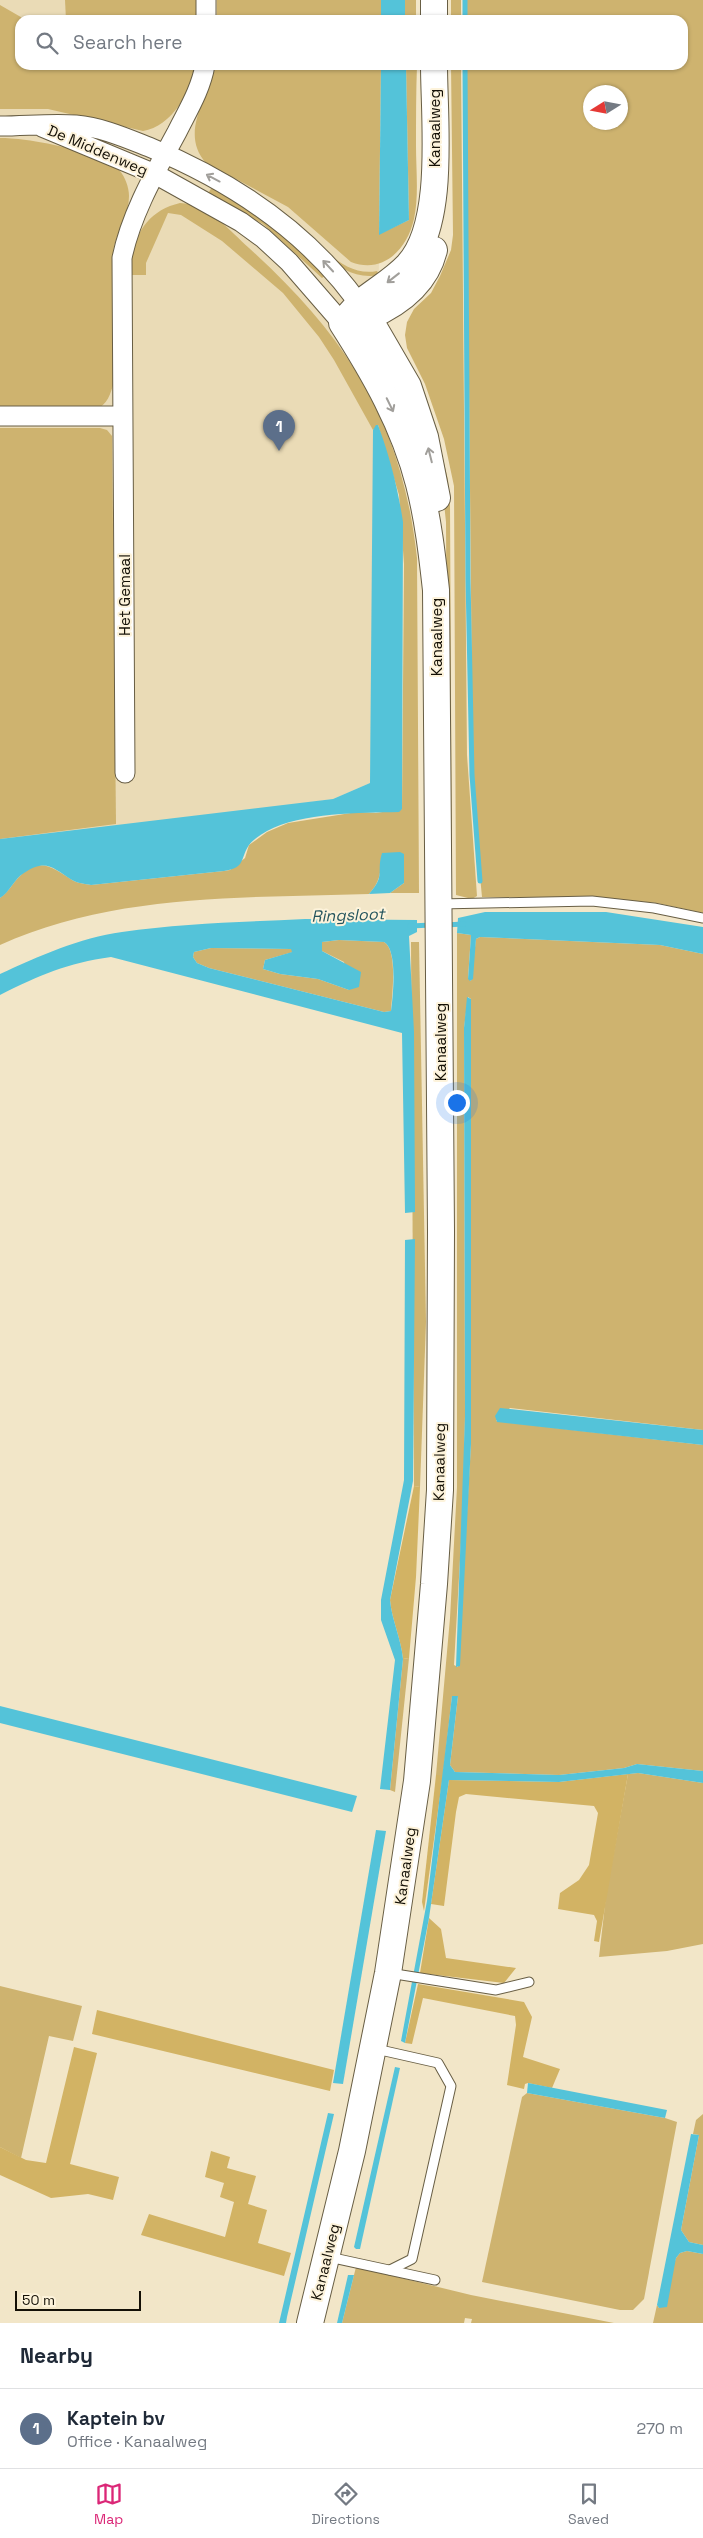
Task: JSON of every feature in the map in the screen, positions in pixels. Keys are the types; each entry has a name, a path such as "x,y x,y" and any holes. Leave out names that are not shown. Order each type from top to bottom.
{"street":[{"path":"206,0 206,15"},
{"path":"434,0 434,15"},
{"path":"165,154 196,95 204,70"},
{"name":"Kanaalweg","path":"310,2323 373,2048 398,1975 417,1781 440,1490 436,590 424,505 410,453 391,407 342,323 364,310 396,277 415,256 426,236 432,214 434,190 434,70"},
{"name":"De Middenweg","path":"0,126 76,125 100,130 165,154 255,202 302,239 333,271 364,310"},
{"name":"De Middenweg","path":"42,126 155,174 240,222 263,238 289,262 342,323"},
{"name":"De Middenweg","path":"155,174 165,154"},
{"name":"Het Gemaal","path":"125,773 122,258 129,232 155,174"},
{"name":"Kanaalweg","path":"364,310 408,386 432,464 441,543 441,562 436,590"},
{"path":"0,416 122,416"}],"lane":[{"path":"438,907 592,901 654,908 703,918"},
{"path":"398,1975 496,1990 529,1982"},
{"path":"373,2048 438,2063 451,2086 412,2259 390,2270"},
{"path":"326,2256 435,2280"}],"shaded area":[{"path":"0,0 374,0 375,15 15,15 15,70 376,70 379,235 378,425 370,783 333,799 0,844"},
{"path":"65,0 196,0 196,15 66,15"},
{"path":"217,0 381,0 381,15 217,15"},
{"path":"405,0 416,0 416,15 405,15"},
{"path":"451,0 461,0 461,15 451,15"},
{"path":"466,0 703,0 703,913 657,903 593,897 482,897 473,803 466,70 688,70 688,15 466,15"},
{"path":"0,5 17,15 15,15 15,70 193,70 189,86 178,107 163,123 143,131 48,109 0,109"},
{"path":"214,70 381,70 379,234 409,220 406,70 417,70 416,210 411,230 406,240 392,257 373,265 351,262 288,207 206,163 198,152 195,128"},
{"path":"451,70 461,70 467,755 477,896 472,899 456,895 454,486 444,439 425,384 407,348 405,335 407,322 414,309 431,293 440,276 451,250 453,235"},
{"path":"0,138 45,143 82,152 111,164 124,176 129,196 128,208 113,252 114,382 106,402 95,410 0,410"},
{"path":"214,184 246,203 328,273 322,278 263,224 207,195"},
{"path":"180,203 200,208 218,220 284,282 315,315 342,350 364,386 383,424 398,465 410,509 417,558 419,893 390,893 404,883 381,856 379,877 369,894 228,898 134,907 88,916 44,928 0,945 0,898 21,875 34,866 47,866 74,881 91,885 224,871 230,870 245,858 249,845 267,832 288,823 357,812 376,813 402,809 404,564 399,495 378,425 373,430 319,337 283,293 222,241 181,215 168,213 146,263 146,275 131,275 133,250 142,229 157,213"},
{"path":"293,220 341,263 352,269 364,272 377,271 379,275 366,276 353,273 331,261 293,224"},
{"path":"0,428 100,428 107,430 112,436 116,824 0,839"},
{"path":"436,429 448,480 450,505 452,884 448,884 446,522"},
{"path":"457,933 471,935 468,978 471,981 476,939 480,937 660,945 703,954 703,1430 510,1408 496,1421 703,1445 703,1771 637,1764 624,1768 559,1775 455,1772 450,1765 458,1696 452,1696 443,1775 436,1775 450,1618 457,1487","holes":["468,997 471,999 471,1444 458,1667 454,1665 463,1507 465,1416 464,1028"]},
{"path":"339,940 384,942 388,947 393,963 391,1011 384,1012 209,968 197,963 193,957 194,952 211,948 292,949 293,952 265,960 263,969 280,974 318,979 349,990 344,962 322,951 322,942"},
{"path":"411,942 419,942 426,1322 420,1487 414,1486"},
{"path":"414,1486 420,1487 416,1577 409,1658 403,1659 390,1600"},
{"path":"409,1658 395,1792 390,1790 403,1659"},
{"path":"638,1773 703,1783 703,1944 667,1951 599,1957 606,1896 628,1774"},
{"path":"628,1774 599,1942 594,1941 597,1921 594,1915 558,1909 560,1893 579,1880 589,1865 598,1813 594,1806 466,1794 459,1797 444,1906 431,1904 449,1780 559,1782"},
{"path":"436,1775 443,1775 424,1911 422,1902"},
{"path":"429,1918 441,1929 446,1958 516,1968 504,1983 420,1973"},
{"path":"418,1984 524,2002 532,2017 523,2057 560,2069 552,2088 528,2083 525,2084 524,2089 507,2085 516,2025 515,2016 423,1998 412,2044 405,2043"},
{"path":"0,1986 82,2006 73,2041 49,2036 21,2158 0,2147"},
{"path":"97,2010 334,2070 330,2091 92,2034"},
{"path":"74,2047 97,2053 70,2164 119,2177 113,2200 88,2194 51,2198 0,2175 0,2147 26,2160 46,2163"},
{"path":"527,2093 665,2118 677,2122 644,2299 633,2310 620,2310 482,2282 522,2097"},
{"path":"703,2114 703,2245 689,2242 681,2230 699,2135 693,2134 696,2120"},
{"path":"211,2151 230,2157 227,2168 256,2176 248,2204 267,2210 258,2243 291,2253 284,2276 141,2235 149,2214 225,2237 234,2202 220,2197 224,2183 205,2177"},
{"path":"687,2251 703,2254 703,2323 653,2323 657,2305 659,2308 676,2258 680,2253"},
{"path":"356,2267 471,2295 614,2323 471,2323 472,2319 465,2318 464,2323 342,2323"}],"water":[{"path":"381,0 405,0 405,15 381,15"},
{"path":"381,70 406,70 409,220 379,235"},
{"path":"378,425 390,461 403,522 402,809 399,812 350,813 314,817 281,825 255,839 249,845 239,865 231,870 91,885 74,881 49,866 38,866 21,876 0,898 0,839 333,799 370,783 373,430"},
{"path":"400,852 404,854 404,883 390,893 369,894 379,878 382,853"},
{"path":"485,912 606,912 703,927 703,954 660,945 480,937 476,939 473,979 470,981 468,979 471,935 457,933 458,918"},
{"path":"305,919 417,920 417,932 409,936 414,1032 415,1212 405,1213 402,1033 111,957 67,966 28,981 0,995 0,974 44,954 106,935 213,923","holes":["339,940 384,942 391,954 394,974 391,1011 384,1012 209,968 197,963 193,957 194,952 211,948 291,949 292,952 265,960 263,969 280,974 318,979 349,990 359,987 361,972 322,951 322,942"]},
{"path":"467,997 471,999 471,1444 460,1666 456,1667 465,1416 464,1028"},
{"path":"415,1239 413,1481 390,1600 403,1659 390,1790 380,1789 395,1660 381,1620 381,1600 404,1480 405,1240"},
{"path":"500,1408 703,1430 703,1445 497,1422 495,1416"},
{"path":"452,1696 458,1696 450,1765 455,1772 559,1775 624,1768 637,1764 703,1771 703,1783 638,1773 559,1782 449,1780 429,1918 405,2043 401,2041 427,1901"},
{"path":"0,1706 357,1796 352,1812 0,1723"},
{"path":"376,1830 386,1831 343,2084 333,2083"},
{"path":"395,2067 400,2068 360,2249 356,2249 354,2247"},
{"path":"528,2083 667,2110 665,2118 527,2093"},
{"path":"328,2113 334,2114 286,2323 279,2323"},
{"path":"691,2134 699,2135 681,2230 689,2242 703,2245 703,2254 687,2251 680,2253 676,2258 667,2307 659,2308 657,2305"},
{"path":"348,2275 354,2275 342,2323 337,2323"}],"waterway":[{"path":"465,0 465,15"},
{"path":"465,70 468,578 472,775 480,881"},
{"name":"Ringsloot","path":"445,925 464,924"},
{"name":"Ringsloot","path":"410,926 432,925"}],"place":[{"name":"Kaptein bv","path":"279,451"}]}
